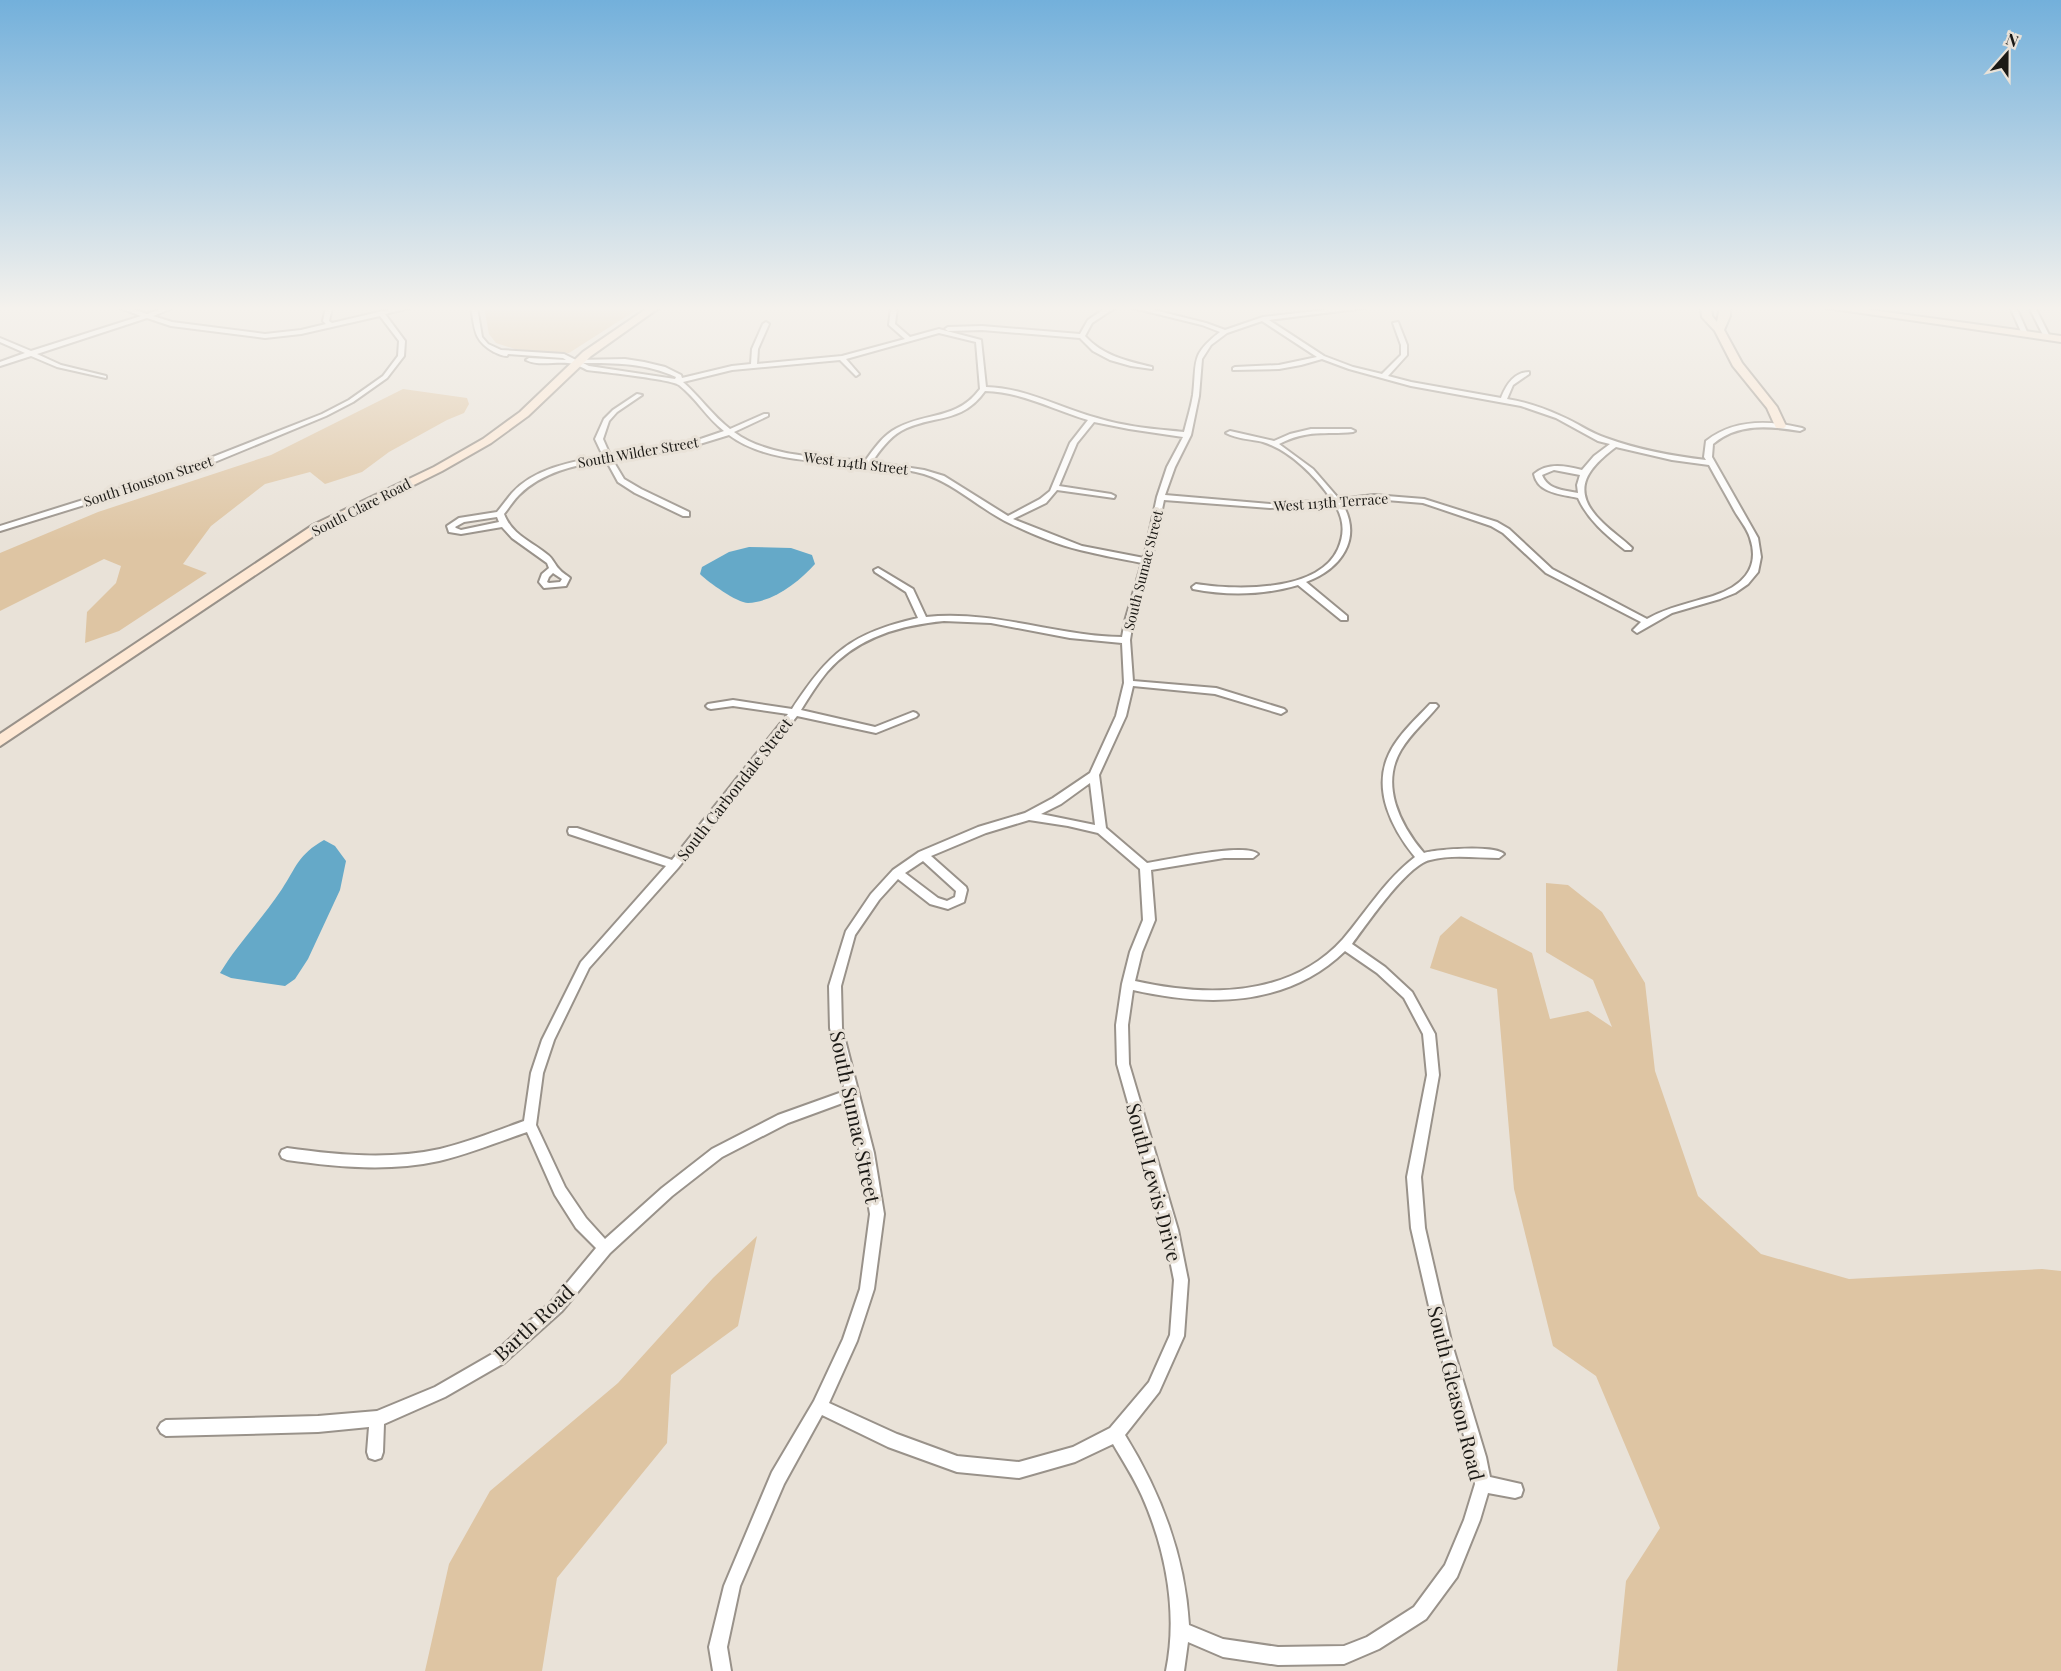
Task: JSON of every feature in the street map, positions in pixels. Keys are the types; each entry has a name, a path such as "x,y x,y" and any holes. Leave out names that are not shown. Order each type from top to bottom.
{"street":[{"name":"South Houston Street","path":"0,529 185,471 324,415 351,401 374,385"},
{"name":"South Clare Road","path":"0,741 316,528 438,469 487,441 524,414 554,385"},
{"name":"West 114th Street","path":"682,385 696,397 720,426 743,442 780,454 826,461 905,468 941,478 1008,519 1080,548 1148,561"},
{"path":"867,464 884,441 897,431 963,409 975,400 983,389 983,385"},
{"name":"South Sumac Street","path":"722,1671 718,1647 732,1586 778,1478 819,1406 850,1341 867,1290 877,1214 867,1153 836,1028 835,986 850,934 875,897 897,873 923,855 982,830 1029,816 1057,801 1094,775 1121,716 1129,683 1126,639 1129,621 1148,561 1161,497 1171,467 1187,435 1197,385"},
{"path":"1427,385 1504,399 1558,417 1615,444 1672,459 1712,463"},
{"path":"1504,399 1510,385"},
{"path":"1754,385 1772,407 1780,426"},
{"path":"983,389 1004,389 1023,394 1093,419 1187,435"},
{"path":"639,395 606,420 599,439 616,474 627,484 686,514"},
{"path":"730,433 766,415"},
{"path":"1008,519 1043,501 1056,488 1074,443 1093,419"},
{"path":"1637,630 1647,622 1668,612 1730,593 1745,583 1756,564 1757,547 1754,538 1712,463 1707,448 1709,443 1725,431 1749,426 1780,426 1800,429"},
{"path":"1274,444 1297,433 1313,429 1351,431"},
{"name":"South Wilder Street","path":"500,514 517,492 545,473 583,460 609,459 679,448 730,433"},
{"path":"1196,586 1221,592 1256,591 1300,582 1322,571 1342,551 1348,534 1337,502 1306,464 1274,444 1230,433"},
{"path":"1615,444 1596,458 1583,473 1580,484 1581,496 1605,532 1628,548"},
{"path":"1581,496 1549,489 1539,479 1538,474 1548,469 1558,468 1583,473"},
{"path":"1056,488 1111,495"},
{"name":"West 113th Terrace","path":"1161,497 1270,506 1300,506 1374,497 1428,502 1479,518 1506,531 1549,571 1647,622"},
{"path":"503,524 461,532 452,530 451,526 462,520 500,514 503,524 511,534 545,556 551,562 553,569"},
{"path":"878,570 910,591 923,619"},
{"path":"1300,582 1344,618"},
{"name":"South Carbondale Street","path":"530,1125 537,1073 548,1040 585,964 674,865 834,659 851,646 873,635 923,619 955,617 990,620 1073,637 1126,639"},
{"path":"1129,683 1216,691 1281,711"},
{"name":"South Carbondale Street","path":"711,706 733,703 795,712 876,730 913,715"},
{"path":"1422,858 1402,834 1391,809 1387,782 1391,759 1404,739 1433,706"},
{"path":"1094,775 1101,830"},
{"path":"1029,816 1101,830 1145,867 1224,854 1253,854"},
{"name":"South Carbondale Street","path":"573,831 674,865"},
{"path":"1128,984 1182,994 1223,994 1263,990 1294,980 1325,964 1345,945 1389,885 1422,858 1447,854 1499,854"},
{"path":"897,873 934,901 948,905 960,899 962,890 923,855"},
{"name":"South Lewis Drive","path":"1116,1434 1154,1387 1177,1336 1181,1280 1171,1230 1123,1064 1122,1025 1128,984 1136,952 1149,920 1145,867"},
{"name":"South Gleason Road","path":"1182,1631 1223,1648 1278,1656 1344,1655 1373,1643 1420,1613 1451,1571 1472,1520 1483,1484 1478,1457 1444,1341 1418,1228 1414,1177 1433,1075 1429,1034 1408,995 1381,970 1345,945"},
{"name":"Barth Road","path":"166,1428 318,1424 377,1419 440,1392 499,1358 557,1306 605,1248 667,1192 717,1153 783,1119 851,1094"},
{"path":"287,1154 324,1160 373,1161 429,1157 530,1125 560,1191 581,1223 605,1248"},
{"path":"819,1406 894,1441 957,1464 1008,1469 1019,1470 1075,1454 1116,1434 1153,1502 1171,1565 1182,1631 1175,1671"},
{"path":"375,1452 377,1419"},
{"path":"1483,1484 1515,1490"}],"shaded area":[{"path":"403,389 467,398 469,404 464,413 389,452 362,472 325,484 310,472 265,484 211,526 183,564 207,573 119,631 85,643 87,612 116,583 121,566 104,559 0,611 0,553 98,512 271,455"},
{"path":"1546,883 1568,885 1602,912 1645,983 1655,1071 1698,1196 1761,1254 1849,1279 2042,1269 2061,1271 2061,1671 1617,1671 1626,1581 1660,1528 1596,1376 1553,1346 1514,1189 1497,989 1430,968 1440,936 1461,916 1532,953 1550,1019 1588,1011 1612,1027 1593,980 1546,952"},
{"path":"757,1236 738,1326 671,1375 667,1443 557,1578 542,1671 425,1671 449,1564 490,1491 618,1383 713,1278"}],"water":[{"path":"749,547 791,548 812,555 815,564 785,590 767,599 748,603 730,596 700,574 702,567 729,552"},
{"path":"324,840 335,846 346,861 340,890 308,959 295,979 285,986 231,978 220,973 275,900 299,861 315,845"}]}
